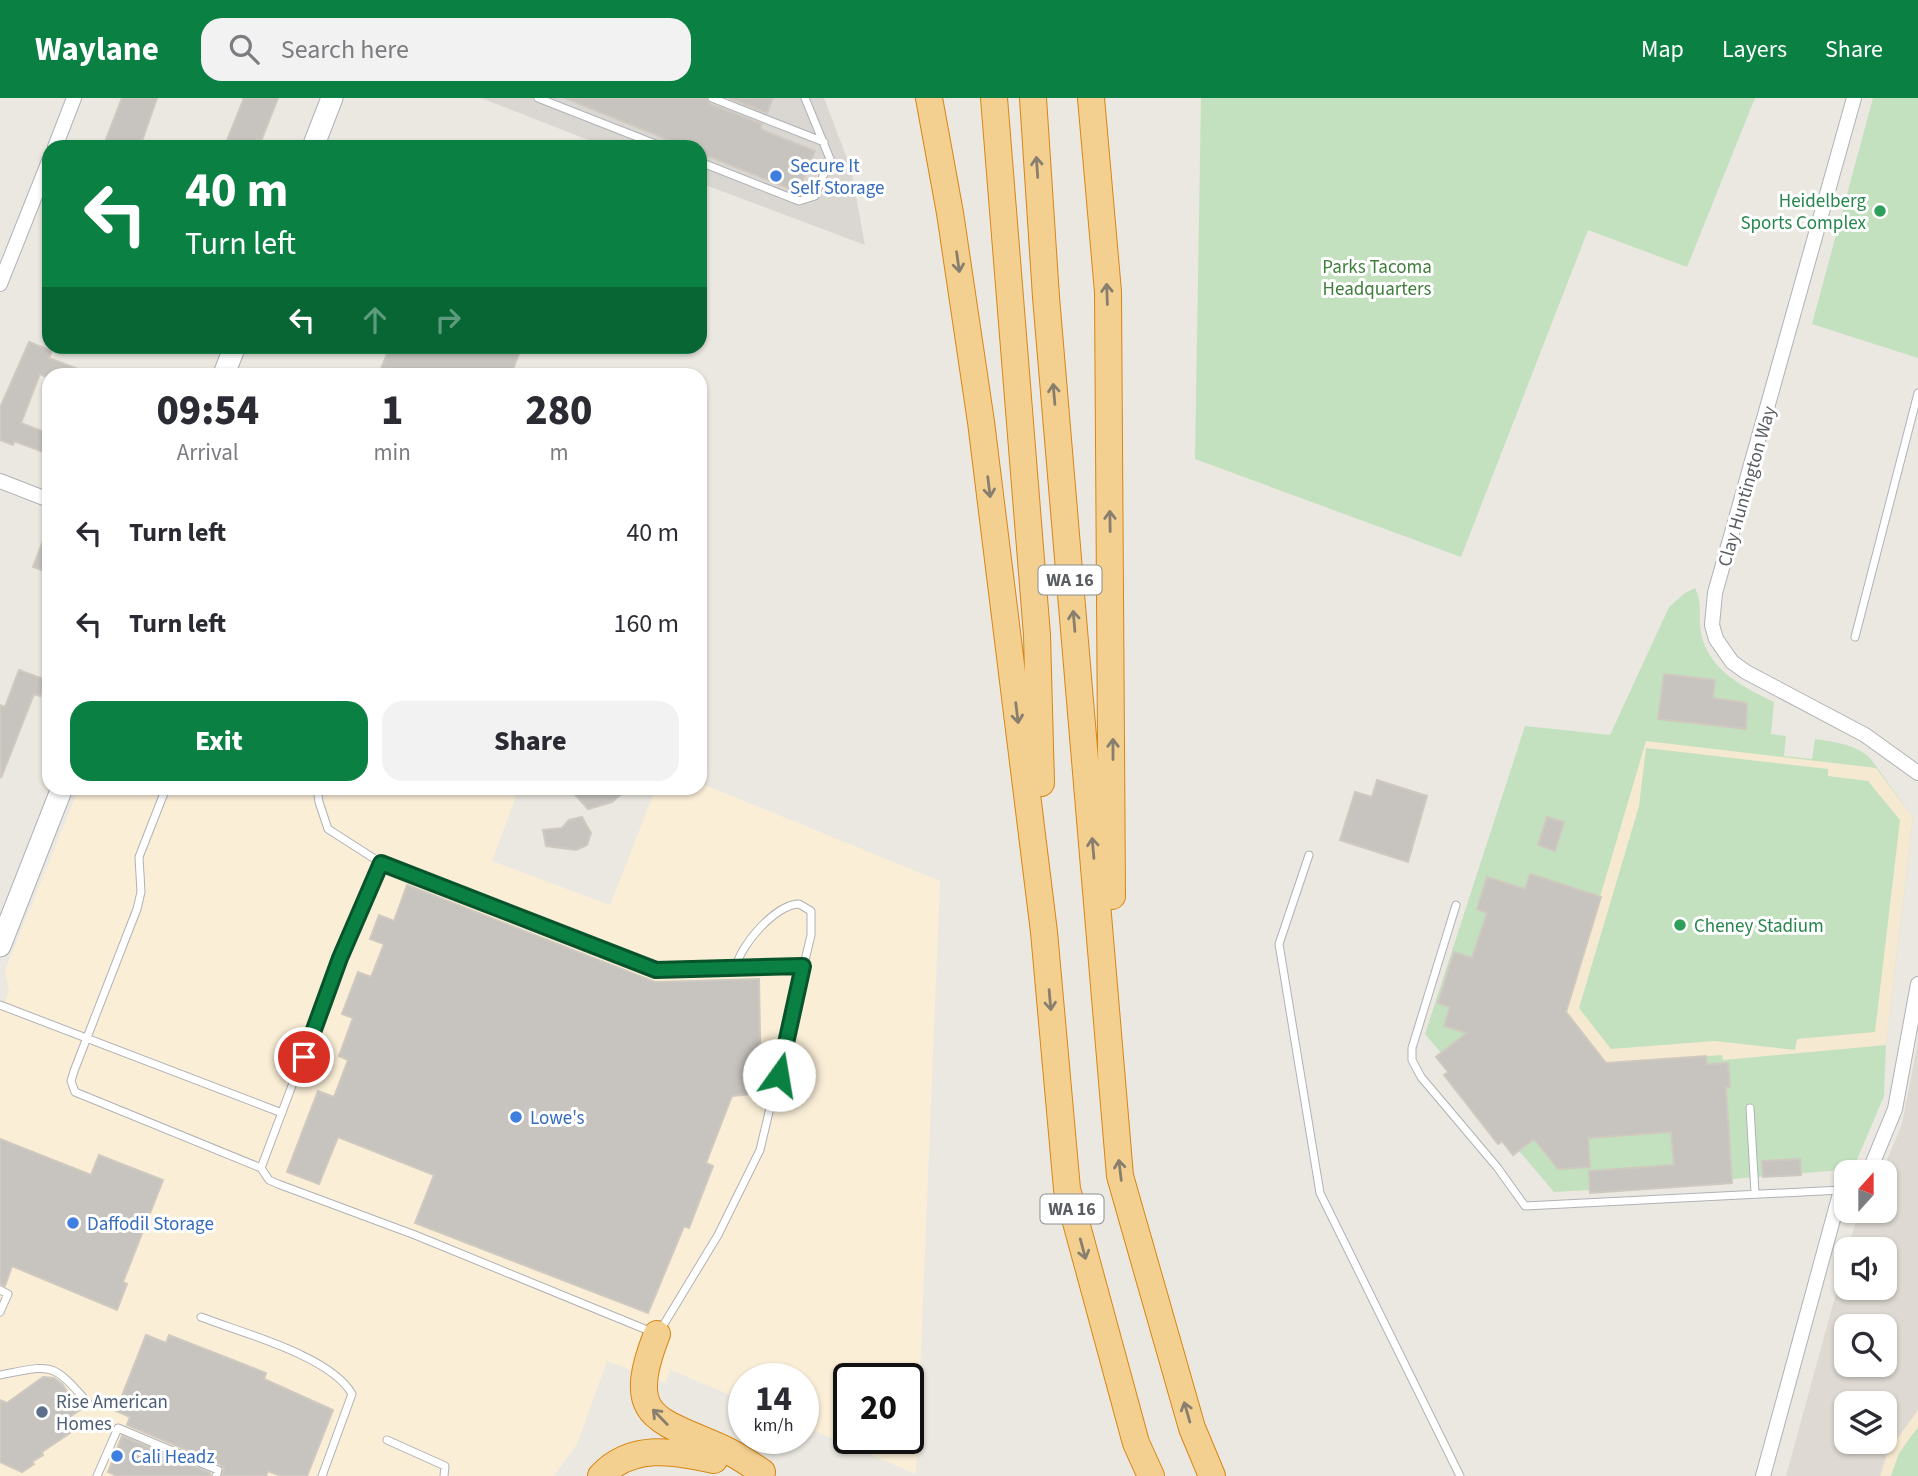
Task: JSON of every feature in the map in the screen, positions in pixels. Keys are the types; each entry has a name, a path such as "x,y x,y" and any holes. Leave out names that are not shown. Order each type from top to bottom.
{"highway":[{"path":"929,98 950,213"},
{"path":"935,98 981,422 1044,932"},
{"name":"WA 16","path":"994,98 1037,635 1044,932 1067,1189 1136,1443 1151,1476"},
{"name":"WA 16","path":"1033,98 1047,310 1120,1175 1192,1428 1212,1476"},
{"path":"1091,98 1108,292 1113,754 1111,1062"},
{"path":"657,1334 643,1378 649,1406 658,1418 671,1428 726,1450 769,1474"},
{"path":"601,1476 610,1466 631,1455 653,1452 682,1452 769,1474"}],"main road":[{"path":"316,140 332,98"},
{"path":"0,946 59,795"}],"street":[{"path":"58,140 74,98"},
{"name":"Clay Huntington Way","path":"1854,98 1746,493 1715,593 1712,625 1725,652 1745,672 1865,735 1899,756 1918,773"},
{"path":"0,284 42,179"},
{"path":"0,481 42,497"},
{"path":"1874,1160 1895,1108 1918,984"},
{"path":"1763,1476 1834,1222"}],"lane":[{"path":"538,98 645,140"},
{"path":"712,98 824,142"},
{"path":"707,165 799,201 815,196 830,159 805,98"},
{"path":"1855,637 1918,393"},
{"path":"163,795 139,857 141,892 138,909 72,1079 72,1086 78,1094 261,1168 269,1180 657,1334 718,1235 760,1150 803,966 813,916 809,909 796,904 788,906 750,937 738,954 736,968"},
{"path":"318,795 328,828 381,863 656,970 803,966"},
{"path":"1309,855 1279,944 1320,1193 1460,1476"},
{"path":"261,1168 340,958 381,863"},
{"path":"1456,905 1412,1048 1412,1060 1421,1077 1497,1167 1525,1206 1834,1190"},
{"path":"0,1005 282,1113"},
{"path":"1750,1108 1755,1193"},
{"path":"0,1290 8,1294 0,1312"},
{"path":"201,1317 322,1364 346,1384 352,1394 321,1476"},
{"path":"0,1375 47,1367 63,1375 88,1403"},
{"path":"97,1476 118,1428 218,1470 216,1476"},
{"path":"387,1440 445,1466 444,1476"}],"shaded area":[{"name":"Secure It Self Storage","path":"481,98 824,98 851,169 865,245 707,186 707,140 588,140"},
{"path":"707,786 940,881 920,1363 833,1363 833,1439 819,1433 819,1363 728,1363 728,1394 671,1370 665,1383 607,1361 577,1444 554,1476 0,1476 0,1012 9,991 5,970 76,795 516,795 492,861 610,905 653,795 707,795"},
{"path":"1918,1041 1918,1476 1786,1476 1834,1300 1897,1300 1897,1237 1851,1237 1856,1223 1897,1223 1897,1160 1887,1160 1902,1124"},
{"path":"869,1454 917,1454 916,1474"}],"green space":[{"name":"Parks Tacoma Headquarters","path":"1201,98 1755,98 1687,267 1588,230 1461,557 1195,459"},
{"name":"Heidelberg Sports Complex","path":"1873,98 1918,98 1918,358 1812,324"},
{"name":"Cheney Stadium","path":"1695,588 1703,641 1716,664 1737,682 1774,702 1771,734 1786,736 1784,756 1812,759 1815,739 1844,744 1858,750 1870,758 1913,817 1886,1045 1884,1096 1857,1160 1834,1160 1834,1171 1732,1179 1732,1183 1590,1193 1590,1190 1554,1192 1519,1151 1513,1155 1502,1141 1498,1144 1444,1076 1448,1072 1436,1057 1441,1053 1425,1034 1525,726 1610,735 1669,607"},
{"path":"1918,1410 1918,1476 1880,1476 1887,1454 1897,1454 1897,1439"}],"sand":[{"path":"1646,741 1876,768 1913,817 1886,1045 1723,1060 1722,1055 1606,1063 1566,1012","holes":["1646,748 1828,769 1828,776 1868,781 1900,820 1875,1032 1797,1039 1795,1050 1715,1041 1611,1049 1579,1008 1639,806"]},
{"path":"1918,1410 1918,1427 1899,1453 1891,1476 1880,1476 1887,1454 1897,1454 1897,1439"}],"building":[{"path":"122,98 157,98 142,140 106,140"},
{"path":"244,98 278,98 261,140 227,140"},
{"path":"565,98 706,98 710,104 762,124 760,129 815,151 798,192 707,156 707,140 669,140"},
{"path":"729,98 773,98 767,113"},
{"path":"29,342 42,347 42,354 51,354 49,358 75,368 42,368 42,375 40,374 21,423 42,431 42,451 14,441 13,445 0,440 0,408"},
{"path":"387,354 519,354 513,368 381,368"},
{"path":"42,544 42,570 33,567"},
{"path":"19,670 42,679 40,696 34,694 1,778 0,705 5,707"},
{"path":"1664,674 1715,680 1713,698 1747,703 1746,729 1658,719"},
{"path":"1377,780 1427,796 1408,862 1340,840 1355,792 1372,797"},
{"path":"575,795 620,795 612,802 588,809"},
{"path":"582,817 591,833 587,845 576,850 546,846 543,830 562,828 569,820"},
{"path":"1547,817 1564,822 1555,851 1538,845"},
{"path":"1530,874 1601,897 1566,1012 1606,1063 1706,1056 1707,1064 1728,1063 1730,1087 1726,1087 1732,1183 1590,1193 1589,1171 1674,1165 1671,1132 1588,1138 1590,1167 1558,1169 1534,1139 1513,1155 1502,1141 1498,1144 1444,1075 1448,1072 1436,1057 1467,1033 1444,1026 1450,1007 1438,1003 1454,952 1472,958 1487,913 1477,909 1487,877 1525,889"},
{"name":"Lowe's","path":"407,885 655,982 759,979 761,1093 732,1096 706,1163 713,1166 689,1228 684,1226 648,1313 415,1223 434,1175 338,1137 319,1184 287,1172 318,1091 334,1097 348,1060 339,1056 353,1018 342,1014 358,972 371,977 384,944 370,939 379,915 394,921"},
{"name":"Daffodil Storage","path":"0,1139 91,1175 99,1155 163,1180 123,1282 127,1284 117,1310 12,1266 5,1286 0,1284"},
{"path":"1800,1159 1801,1175 1763,1177 1762,1161"},
{"path":"146,1335 166,1343 169,1335 266,1373 264,1379 333,1410 307,1476 281,1476 268,1471 266,1476 222,1476 224,1468 220,1464 127,1425 130,1417 116,1411"},
{"path":"43,1377 54,1378 62,1384 80,1410 62,1422 70,1433 42,1452 43,1455 32,1462 34,1464 22,1472 0,1462 0,1400 7,1403"},
{"path":"122,1436 210,1473 210,1476 117,1476 108,1472"}],"place":[{"name":"Secure It Self Storage","path":"776,176"},
{"name":"Heidelberg Sports Complex","path":"1880,211"},
{"name":"Cheney Stadium","path":"1680,925"},
{"name":"Lowe's","path":"516,1117"},
{"name":"Daffodil Storage","path":"73,1223"},
{"name":"Rise American Homes","path":"42,1412"},
{"name":"Cali Headz","path":"117,1456"}],"route":[{"path":"304,1057 340,958 381,863 656,970 803,966 779,1075"}]}
